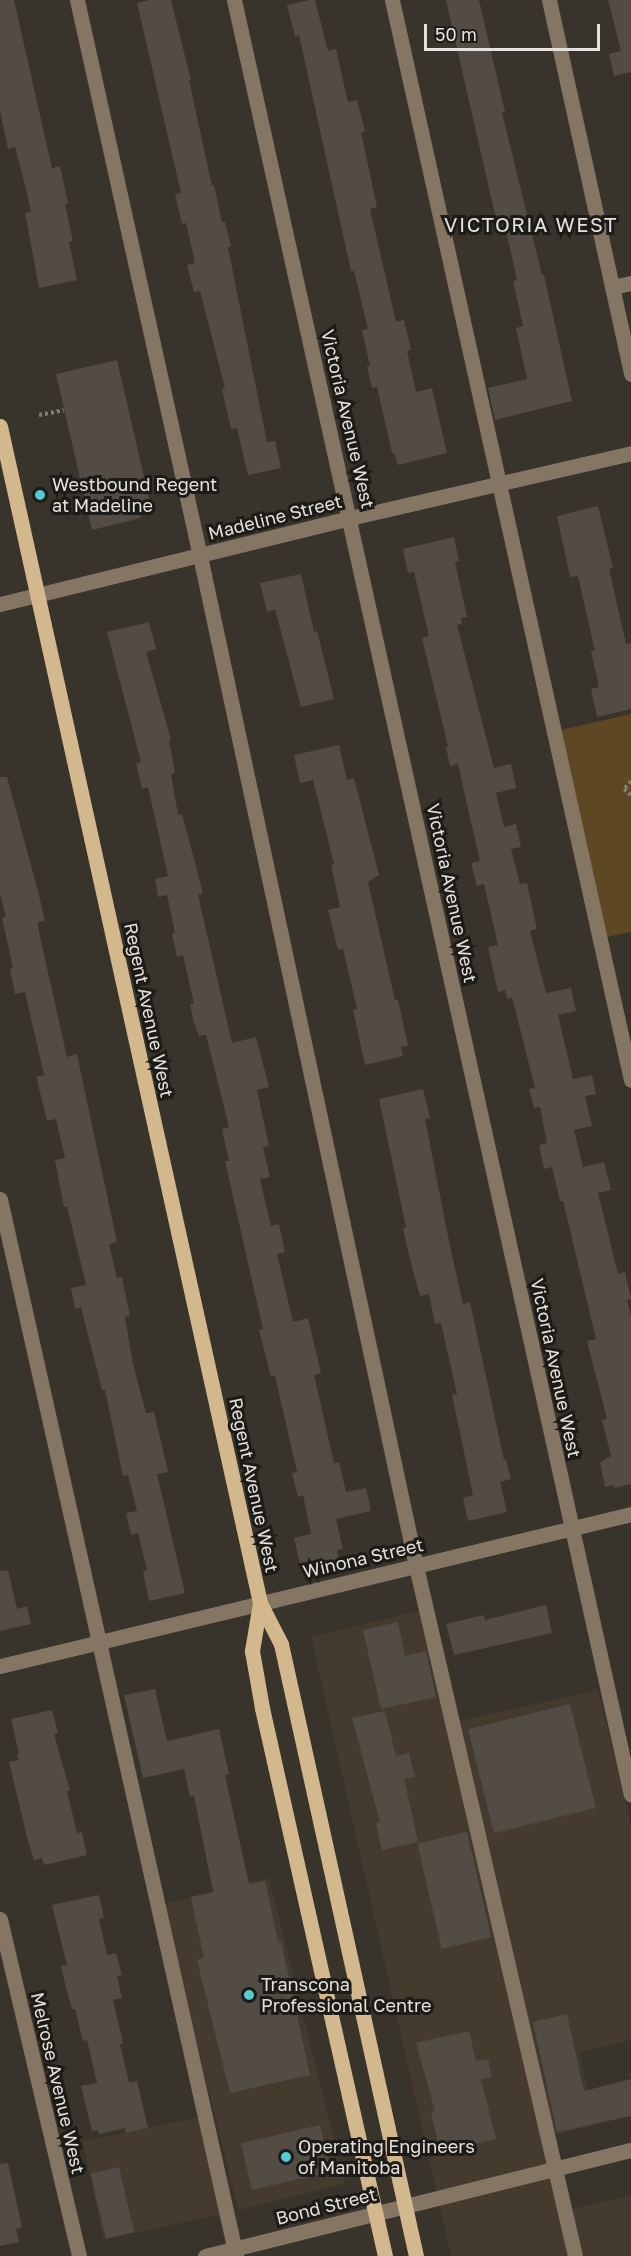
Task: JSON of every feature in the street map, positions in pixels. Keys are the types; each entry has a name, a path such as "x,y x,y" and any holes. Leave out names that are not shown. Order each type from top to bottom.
{"main road":[{"name":"Regent Avenue West","path":"0,426 260,1603 281,1644 416,2256"},
{"name":"Regent Avenue West","path":"260,1603 252,1651 262,1708 385,2256"}],"street":[{"path":"77,0 200,556 416,1566 575,2256"},
{"name":"Victoria Avenue West","path":"234,0 631,1795"},
{"path":"392,0 631,1080"},
{"path":"549,0 631,374"},
{"path":"612,287 631,283"},
{"name":"Madeline Street","path":"0,604 350,518 501,485 631,453"},
{"path":"0,1199 235,2252"},
{"name":"Winona Street","path":"0,1666 98,1640 631,1515"},
{"name":"Melrose Avenue West","path":"0,1919 79,2256"},
{"name":"Bond Street","path":"205,2256 235,2252 555,2167 631,2150"}],"path":[{"path":"39,415 64,410"},
{"path":"631,781 624,789 631,795"}],"shaded area":[{"path":"631,714 631,932 606,937 561,730"},
{"path":"423,1610 455,1722 598,1690 631,1825 631,2040 579,2052 596,2125 543,2137 560,2212 631,2195 631,2256 451,2256 311,1637"},
{"path":"269,1878 345,2184 238,2210 162,1905"},
{"path":"199,2117 220,2215 103,2240 83,2142"}],"building":[{"path":"0,0 14,0 52,168 60,166 68,203 65,204 73,241 69,242 77,280 39,288 25,213 31,212 27,193 15,147 8,149 0,110"},
{"path":"150,0 171,0 191,80 189,80 212,186 214,185 222,222 225,222 231,246 228,247 267,442 275,441 281,468 248,475 237,428 231,429 222,389 225,388 200,291 194,292 187,265 195,263 186,223 182,224 175,194 181,193 137,3"},
{"path":"315,0 328,51 336,49 348,102 357,100 365,131 361,132 377,207 370,209 396,322 404,320 411,350 407,351 416,392 432,388 447,453 398,465 392,453 377,387 372,388 362,330 368,329 354,271 351,271 299,35 295,36 287,5"},
{"path":"446,0 479,0 505,112 502,113 542,275 544,275 572,401 495,420 488,388 527,379 516,328 523,326 513,281 517,280 503,217 496,219"},
{"path":"608,0 631,0 631,72 614,76 609,54 621,51"},
{"path":"117,360 151,507 139,510 141,518 92,530 56,374"},
{"path":"598,506 613,568 609,569 626,644 631,643 631,709 597,717 591,689 599,687 591,651 595,651 578,576 570,577 557,516"},
{"path":"454,537 459,561 455,562 467,617 461,618 462,624 457,625 494,768 511,764 516,788 496,793 504,827 516,824 521,847 511,849 520,884 527,883 537,929 530,931 546,993 571,988 576,1011 558,1015 573,1079 592,1075 596,1094 585,1096 592,1126 574,1130 583,1167 604,1162 611,1190 598,1193 618,1274 625,1272 631,1299 627,1300 631,1317 631,1484 614,1488 614,1485 605,1487 600,1462 611,1456 602,1420 607,1419 587,1341 596,1339 563,1201 560,1201 552,1167 544,1169 539,1145 547,1143 540,1107 534,1108 529,1089 535,1088 512,997 507,999 505,990 498,992 488,947 498,945 484,884 477,886 471,863 480,861 458,764 450,766 446,747 448,746 422,638 429,636 414,572 408,573 403,549"},
{"path":"301,574 314,632 317,631 334,699 301,707 275,609 267,612 260,583"},
{"path":"149,622 156,649 146,652 171,739 169,740 175,773 171,774 178,815 182,814 203,894 198,895 232,1043 256,1037 269,1087 257,1090 269,1146 263,1147 270,1177 260,1179 271,1226 279,1224 285,1252 277,1254 293,1322 308,1318 321,1373 314,1375 334,1463 339,1462 346,1492 366,1488 371,1511 336,1519 343,1549 337,1550 339,1559 301,1568 294,1538 311,1534 303,1495 298,1497 292,1473 297,1472 275,1376 271,1377 259,1330 263,1329 225,1161 229,1161 222,1129 229,1127 206,1035 199,1036 194,1023 190,1004 194,1004 183,955 177,957 172,934 175,933 167,895 158,897 155,879 168,876 148,787 142,789 136,763 141,762 107,632"},
{"path":"339,745 347,780 354,778 379,875 368,882 408,1046 401,1047 403,1056 365,1065 353,1010 357,1009 343,949 338,950 328,910 340,907 331,865 334,864 313,780 300,783 294,755"},
{"path":"0,777 7,777 38,891 45,921 38,922 39,932 67,1057 77,1054 117,1242 109,1244 117,1278 122,1277 130,1316 125,1317 133,1364 146,1413 154,1412 168,1472 157,1474 185,1593 149,1601 143,1572 147,1570 138,1533 131,1535 126,1513 137,1511 128,1475 123,1476 105,1390 102,1390 81,1307 75,1309 71,1288 86,1285 67,1206 64,1207 55,1160 65,1158 56,1119 47,1121 36,1076 44,1075 25,992 15,994 10,969 13,968 2,918 6,917 0,894"},
{"path":"423,1089 430,1118 425,1119 463,1304 470,1302 504,1460 506,1460 511,1479 500,1482 507,1512 468,1521 463,1498 473,1495 452,1395 457,1394 441,1323 435,1324 429,1294 420,1296 409,1255 403,1228 406,1227 379,1099"},
{"path":"8,1570 17,1609 27,1606 31,1624 0,1631 0,1571"},
{"path":"546,1605 552,1633 454,1655 446,1624 484,1615 485,1620"},
{"path":"398,1622 405,1656 426,1651 436,1697 381,1709 363,1630"},
{"path":"155,1689 167,1741 219,1729 229,1774 225,1775 249,1884 265,1881 278,1942 281,1941 310,2075 230,2093 197,1960 204,1958 191,1897 213,1892 194,1796 190,1797 184,1769 143,1778 124,1695"},
{"path":"570,1704 596,1808 494,1833 468,1729"},
{"path":"52,1710 58,1733 54,1734 70,1791 67,1791 77,1833 82,1832 87,1855 44,1865 42,1858 34,1860 9,1762 18,1760 17,1754 19,1754 11,1719"},
{"path":"385,1711 396,1756 409,1753 415,1777 404,1779 418,1842 382,1850 376,1823 380,1822 352,1718"},
{"path":"467,1832 491,1937 442,1949 417,1843"},
{"path":"99,1895 104,1918 99,1919 107,1955 116,1953 122,1975 117,1976 122,1998 113,2000 123,2043 120,2044 129,2082 137,2081 148,2128 126,2133 125,2128 99,2134 98,2130 92,2131 81,2086 97,2083 87,2040 83,2041 75,2009 72,2009 66,1988 61,1966 67,1965 52,1905"},
{"path":"567,2014 584,2091 631,2079 631,2116 557,2132 533,2022"},
{"path":"469,2031 476,2061 488,2059 492,2077 481,2079 496,2139 440,2152 431,2112 435,2111 416,2043"},
{"name":"Operating Engineers of Manitoba","path":"320,2125 331,2172 252,2190 241,2143"},
{"path":"8,2163 22,2227 16,2229 19,2242 0,2246 0,2164"},
{"path":"119,2167 134,2232 106,2239 91,2174"}],"place":[{"name":"Westbound Regent at Madeline","path":"40,495"},
{"name":"Transcona Professional Centre","path":"249,1995"},
{"name":"Operating Engineers of Manitoba","path":"286,2157"}],"district":[{"name":"VICTORIA WEST","path":"531,224"}]}
